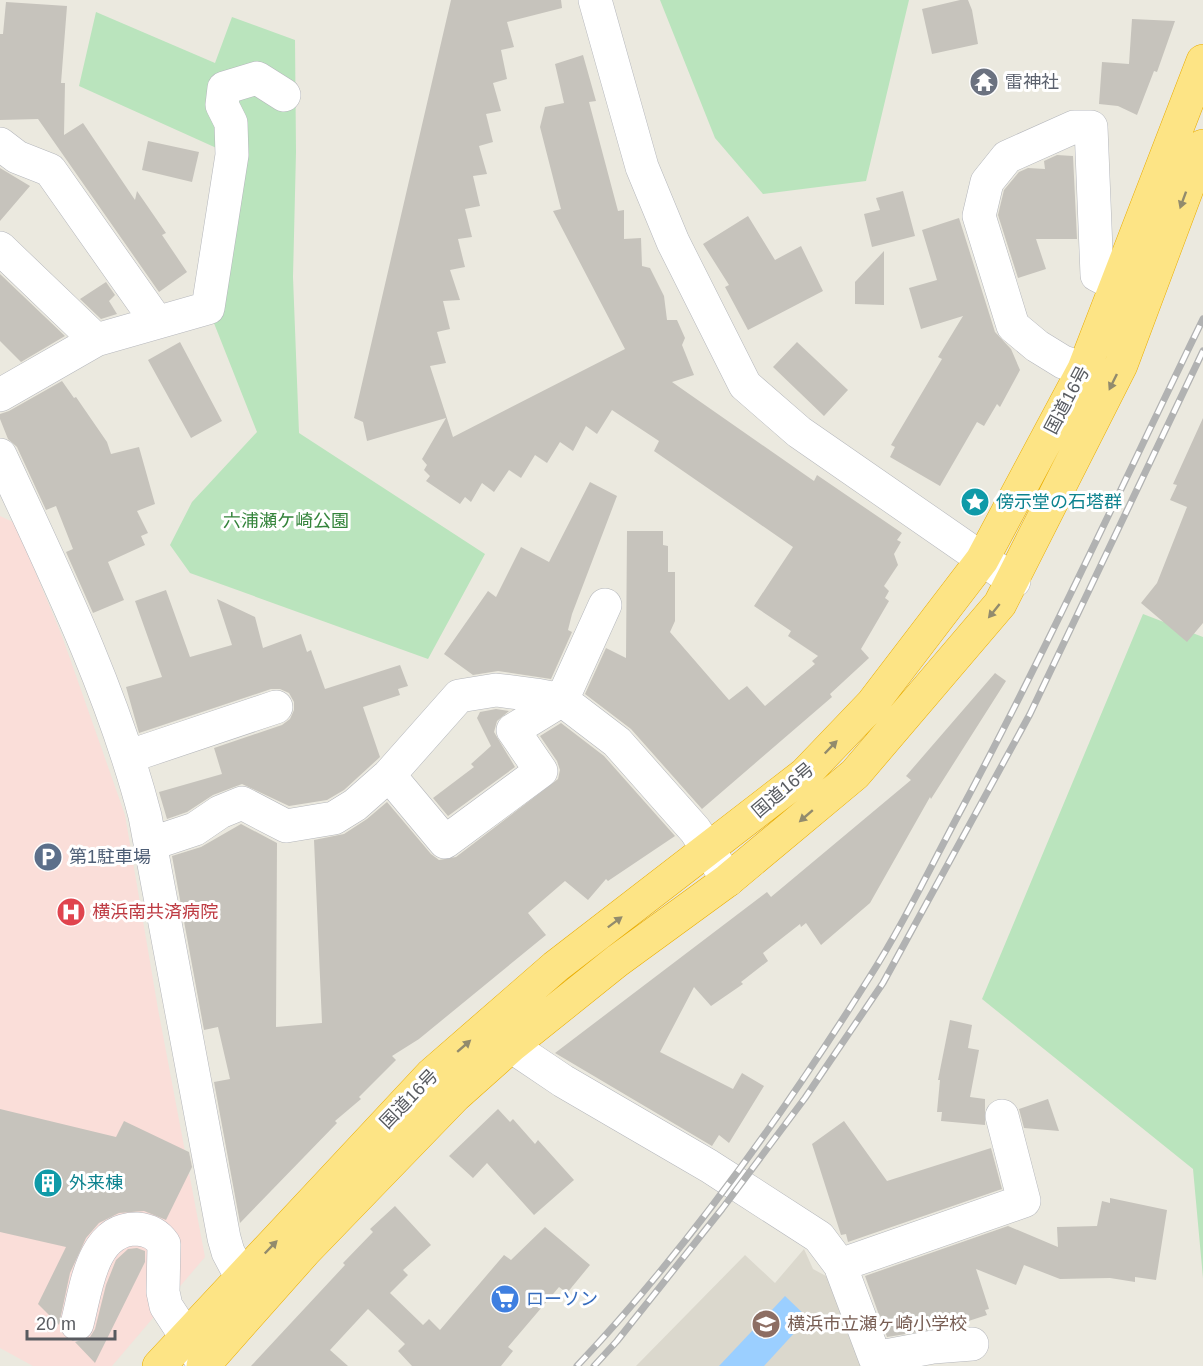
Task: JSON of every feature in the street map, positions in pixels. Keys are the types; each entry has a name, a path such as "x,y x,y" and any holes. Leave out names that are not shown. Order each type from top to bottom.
{"highway":[{"name":"国道16号","path":"203,1365 249,1292 431,1075 555,967 805,774 872,704 982,560 1084,369 1119,286 1203,61"},
{"name":"国道16号","path":"159,1366 186,1338 249,1292 386,1166 455,1096 511,1046 617,961 728,880 855,774 908,715 1000,604 1014,581 1121,365 1203,146"}],"street":[{"path":"595,0 642,167 673,242 745,385 799,432 1014,581"},
{"path":"0,395 96,340 208,308 232,155 231,123 222,105 224,88 257,78 284,95"},
{"path":"1084,369 1063,362 1037,346 1013,326 979,216 987,182 1007,157 1074,127 1091,127 1097,275 1119,286"},
{"path":"0,144 17,157 50,170 157,322"},
{"path":"0,248 96,340"},
{"path":"0,455 100,680 130,756 150,844 224,1238 249,1292"},
{"path":"388,775 445,842 541,771 513,730 562,700 605,605"},
{"path":"150,844 195,830 220,812 242,803 286,826 334,818 355,805 388,775 459,696 496,690 562,700 617,742 695,830 728,880"},
{"path":"130,756 276,707"},
{"path":"511,1046 563,1082 709,1166 819,1237 840,1265 875,1358 933,1347 972,1344"},
{"path":"840,1265 1024,1201 1002,1116"},
{"path":"77,1324 96,1255 105,1242 117,1233 135,1229 151,1231 164,1244 165,1299 203,1365"}],"shaded area":[{"name":"横浜南共済病院","path":"0,516 15,523 62,636 125,815 158,1009 205,1257 112,1366 33,1366 0,1348"},
{"name":"横浜市立瀬ヶ崎小学校","path":"804,1249 813,1269 837,1282 873,1366 636,1366 745,1255 775,1283"}],"green space":[{"path":"660,0 909,0 866,181 763,194 715,138"},
{"name":"六浦瀬ケ崎公園","path":"96,12 215,63 232,17 295,40 296,152 293,277 299,433 485,554 428,659 190,573 170,545 192,502 257,432 208,308 232,155 79,86"},
{"path":"1143,614 1203,637 1203,1278 1193,1169 982,999"}],"water":[{"path":"785,1296 808,1318 764,1366 719,1366"}],"building":[{"path":"451,0 561,0 562,8 507,22 514,47 501,50 507,79 493,83 501,111 486,114 493,142 479,146 487,174 473,176 480,206 465,209 472,237 458,239 465,267 450,270 460,300 443,301 450,329 437,332 446,363 430,366 453,437 625,349 553,211 561,209 540,127 545,107 564,103 555,64 583,55 596,101 589,102 618,211 624,210 624,239 641,238 642,266 650,268 664,296 667,320 677,320 685,338 682,345 694,375 672,382 814,481 817,475 902,533 897,540 901,542 894,554 898,565 884,586 889,591 885,598 889,601 861,649 869,658 830,694 832,697 702,809 631,729 585,694 606,648 626,658 627,531 663,531 663,545 668,546 668,572 675,572 675,621 670,632 729,700 747,686 765,706 815,664 812,661 818,656 788,636 791,631 754,606 793,547 654,451 659,441 612,410 597,434 586,426 573,451 560,442 547,463 535,455 521,478 509,470 494,492 482,483 471,502 465,497 460,504 426,481 430,476 424,470 427,465 422,459 446,418 367,441 363,422 354,418"},
{"name":"雷神社","path":"968,0 978,44 932,54 922,9"},
{"path":"6,2 67,6 61,83 65,83 64,135 83,123 135,200 137,191 166,233 162,235 187,272 159,292 38,119 0,120 0,34 3,34"},
{"path":"1132,19 1175,21 1157,72 1154,71 1137,115 1118,106 1099,104 1102,62 1129,64"},
{"path":"148,141 199,152 192,182 142,170"},
{"path":"1057,155 1073,156 1077,239 1036,239 1046,269 1018,278 998,215 1004,190 1019,172 1028,168 1045,169 1044,161"},
{"path":"0,168 30,186 0,221"},
{"path":"903,191 915,236 872,247 864,214 880,210 876,198"},
{"path":"748,216 775,260 801,246 823,291 748,330 725,287 729,285 703,244"},
{"path":"959,218 995,332 1011,349 1020,370 1000,407 997,404 984,426 977,422 940,486 890,457 895,447 891,445 942,359 938,357 963,316 921,329 909,288 937,280 922,230"},
{"path":"884,251 884,305 855,304 855,282"},
{"path":"0,274 65,336 21,362 0,341"},
{"path":"106,282 115,295 109,301 117,314 101,319 80,299"},
{"path":"180,342 222,421 191,438 148,360"},
{"path":"797,342 848,390 824,416 773,367"},
{"path":"62,381 107,442 111,454 139,447 155,504 137,511 148,533 141,536 145,545 108,562 124,600 93,613 66,552 73,549 56,506 46,510 17,447 8,439 0,419 0,414"},
{"path":"1203,418 1203,623 1187,642 1141,603 1157,583 1187,507 1170,500 1177,485 1173,484"},
{"path":"590,482 617,496 572,614 568,630 572,632 551,679 498,671 473,675 444,654 488,591 496,597 521,547 549,562"},
{"path":"166,590 190,657 232,645 217,599 255,617 263,648 301,634 307,652 311,650 325,689 400,665 408,686 398,689 400,695 363,707 380,757 344,790 327,800 289,806 242,784 213,795 187,812 167,819 159,792 222,774 214,748 282,725 290,719 294,710 294,702 289,693 280,689 271,689 139,733 126,687 162,677 135,601"},
{"path":"995,673 1006,681 931,799 930,797 870,903 821,945 806,923 801,927 800,924 763,953 768,961 741,982 743,984 711,1006 694,987 660,1052 733,1089 742,1073 764,1086 729,1143 719,1135 712,1146 555,1053 767,892 771,897 911,780 906,776"},
{"path":"496,709 509,711 497,721 494,732 515,767 448,816 433,798 474,767 471,764 491,746 477,718 480,712"},
{"path":"561,723 604,756 675,836 608,881 606,879 588,900 565,881 528,913 546,935 419,1039 392,1056 396,1060 359,1097 361,1099 335,1121 337,1123 240,1223 214,1082 230,1079 218,1027 204,1030 172,856 201,847 241,824 277,843 276,1027 322,1023 314,840 344,834 387,802 431,854 439,860 456,857 558,779 560,770 557,761 540,736"},
{"path":"950,1020 972,1025 968,1048 979,1050 970,1097 985,1099 985,1125 941,1121 942,1112 937,1112 940,1080 938,1080"},
{"path":"1048,1099 1059,1131 1024,1128 1019,1109"},
{"path":"0,1109 116,1137 124,1121 189,1152 192,1167 166,1220 144,1211 119,1213 99,1223 86,1238 70,1273 59,1325 38,1304 66,1247 0,1232"},
{"path":"498,1109 510,1122 513,1119 535,1144 538,1140 574,1180 534,1215 487,1163 473,1178 449,1156"},
{"path":"844,1121 887,1181 991,1148 1002,1189 848,1242 846,1234 841,1235 812,1144"},
{"path":"1110,1198 1167,1210 1156,1280 1135,1277 1135,1282 1110,1278 1060,1279 1024,1265 1016,1285 976,1269 989,1309 985,1310 987,1315 950,1327 887,1337 865,1276 1008,1226 1058,1247 1057,1227 1097,1226 1102,1201 1110,1203"},
{"path":"395,1206 431,1245 403,1270 408,1275 390,1293 423,1325 429,1319 440,1330 504,1255 511,1260 545,1227 590,1265 567,1293 559,1287 508,1347 513,1351 501,1366 412,1366 398,1351 405,1344 368,1309 330,1350 348,1366 251,1366 345,1265 343,1263 373,1232 370,1229"},
{"path":"137,1248 145,1251 145,1262 95,1363 75,1342 90,1337 95,1329 106,1285 116,1260 128,1249"}],"railway":[{"path":"577,1366 656,1276 732,1179 837,1028 894,937 1024,688 1203,319"},
{"path":"594,1366 617,1341 722,1209 805,1098 883,983 1030,714 1203,351"}],"place":[{"name":"雷神社","path":"984,82"},
{"name":"傍示堂の石塔群","path":"975,502"},
{"name":"第1駐車場","path":"48,857"},
{"name":"横浜南共済病院","path":"71,912"},
{"name":"外来棟","path":"48,1183"},
{"name":"ローソン","path":"505,1299"},
{"name":"横浜市立瀬ヶ崎小学校","path":"766,1324"}]}
